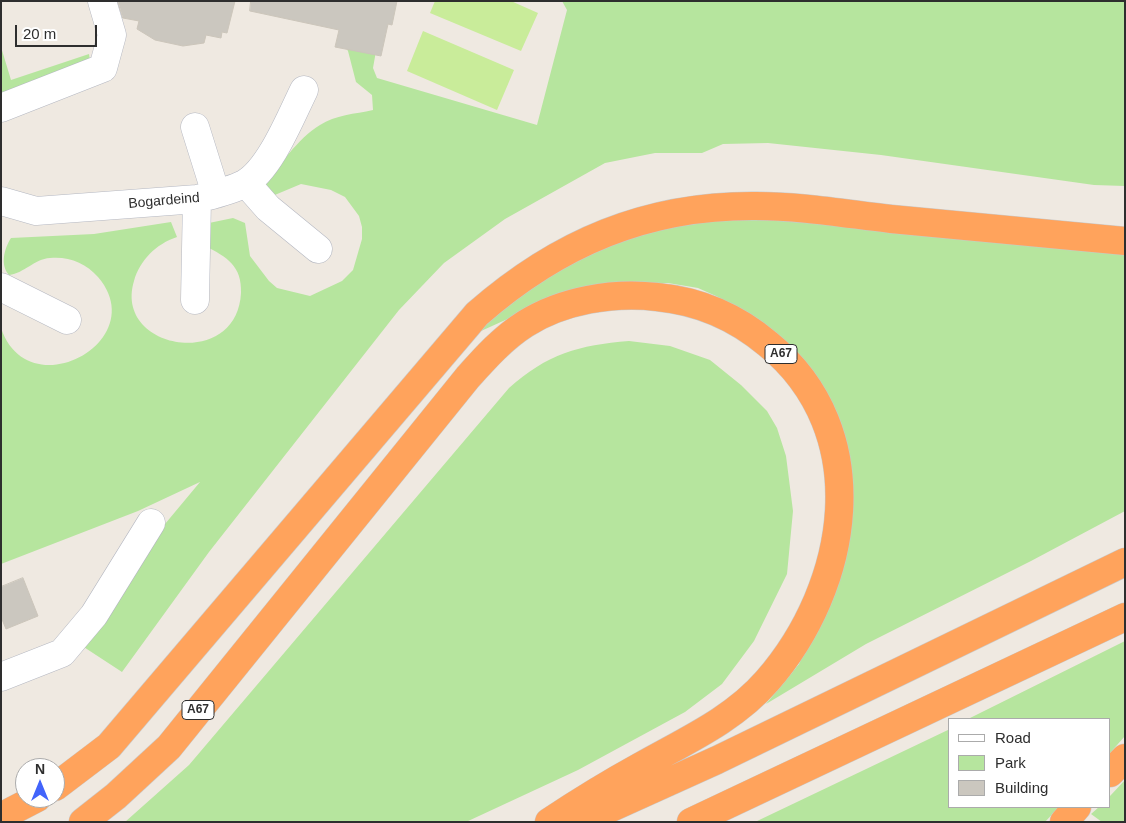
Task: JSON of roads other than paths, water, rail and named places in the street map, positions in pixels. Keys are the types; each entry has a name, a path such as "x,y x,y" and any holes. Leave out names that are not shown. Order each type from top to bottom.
{"highway":[{"path":"65,779 109,746 477,314 524,276 578,244 606,232 669,213 756,206 1125,241"},
{"name":"A67","path":"83,822 116,796 169,747 468,377 508,336 543,314 570,304 596,298 641,295 697,304 747,327 783,356 819,406 830,436 840,490 835,549 827,577 803,632 766,682 746,702 721,722 608,784 549,822"},
{"path":"580,822 717,760 1125,562"},
{"path":"691,822 1125,618"},
{"path":"1111,772 1125,758"},
{"path":"4,815 18,808"},
{"path":"1064,822 1076,808"}],"street":[{"path":"1,108 103,68 112,36 102,1"},
{"name":"Bogardeind","path":"1,201 36,211 206,197 246,183 265,164 304,90"},
{"path":"195,127 206,197 195,300"},
{"path":"246,183 268,208 318,249"},
{"path":"1,287 67,320"},
{"path":"1,677 62,652 94,616 150,523"}]}
